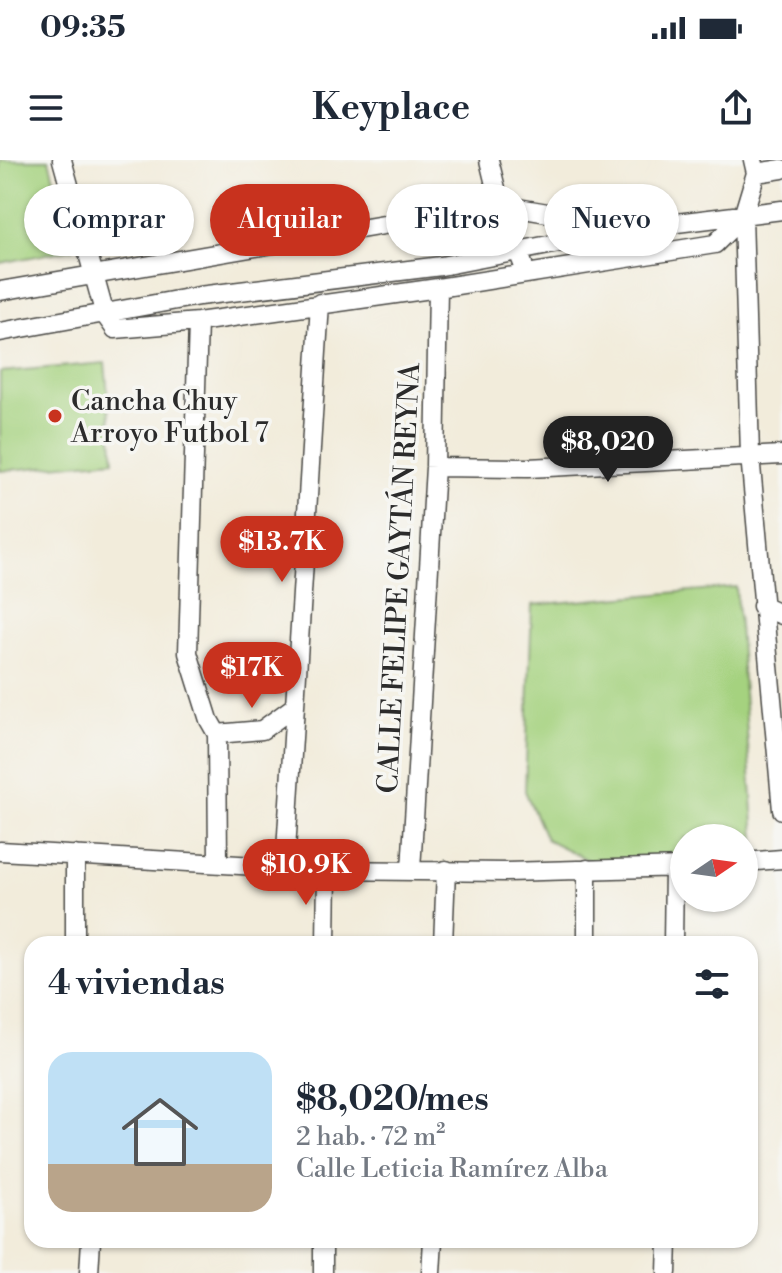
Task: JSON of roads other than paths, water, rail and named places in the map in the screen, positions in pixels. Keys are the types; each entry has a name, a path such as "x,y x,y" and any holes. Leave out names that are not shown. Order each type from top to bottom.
{"street":[{"path":"62,160 105,315 115,329 198,322 715,244 743,216"},
{"path":"489,160 495,184"},
{"path":"782,169 755,166 743,216 750,455 782,810"},
{"path":"679,223 782,210"},
{"path":"0,291 386,224"},
{"path":"0,332 199,296 502,256"},
{"path":"518,256 527,274"},
{"name":"CALLE FELIPE GAYTÁN REYNA","path":"411,870 435,467 438,288"},
{"path":"285,867 320,303"},
{"path":"198,322 188,653 209,720 217,734 218,862"},
{"path":"435,467 528,468 782,455"},
{"path":"762,606 782,615"},
{"path":"217,734 262,730 295,706"},
{"path":"0,851 327,870 670,867"},
{"path":"75,855 75,936"},
{"path":"758,861 782,859"},
{"path":"587,869 587,936"},
{"path":"326,936 327,870"},
{"path":"443,936 446,870"},
{"path":"674,936 675,912"},
{"path":"89,1273 91,1248"},
{"path":"323,1248 323,1273"},
{"path":"431,1273 433,1248"},
{"path":"667,1273 668,1248"}],"place":[{"name":"Cancha Chuy Arroyo Futbol 7","path":"55,416"}]}
